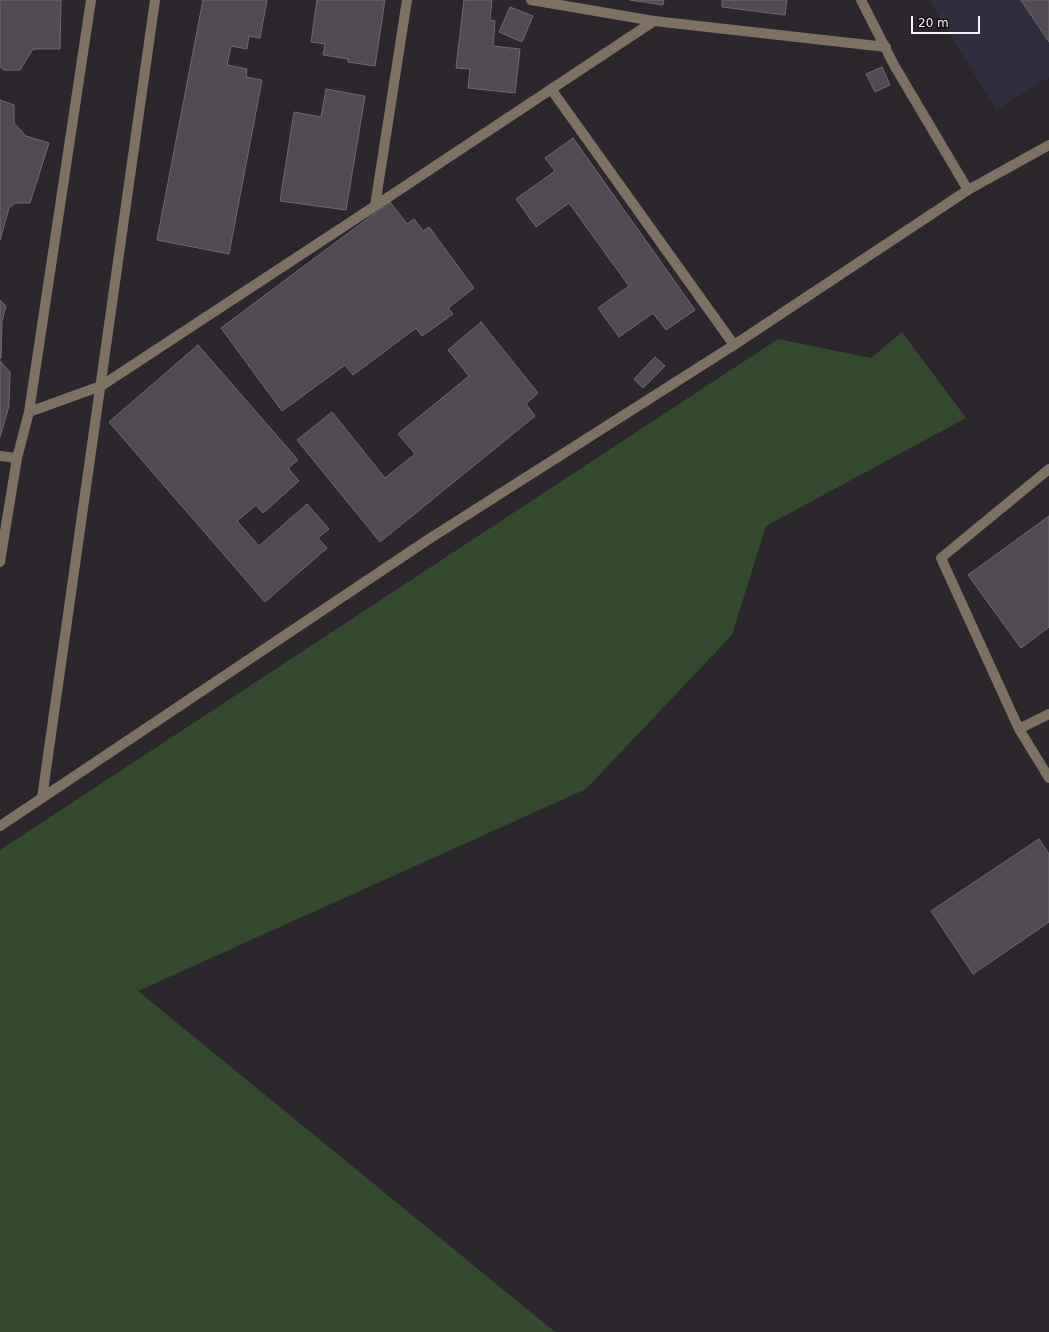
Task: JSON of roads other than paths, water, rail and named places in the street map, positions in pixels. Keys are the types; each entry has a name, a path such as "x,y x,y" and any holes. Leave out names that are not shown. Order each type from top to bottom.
{"street":[{"path":"0,562 17,458 29,412 91,0"},
{"path":"42,798 156,0"},
{"path":"375,206 407,0"},
{"path":"531,0 654,21 886,47"},
{"path":"861,0 894,65 968,190"},
{"path":"29,412 100,386 654,21"},
{"path":"551,89 734,344"},
{"path":"0,826 429,540 734,344 968,190 1049,145"},
{"path":"0,456 17,458"},
{"path":"1049,469 941,558 1019,729 1049,778"},
{"path":"1019,729 1049,714"}]}
